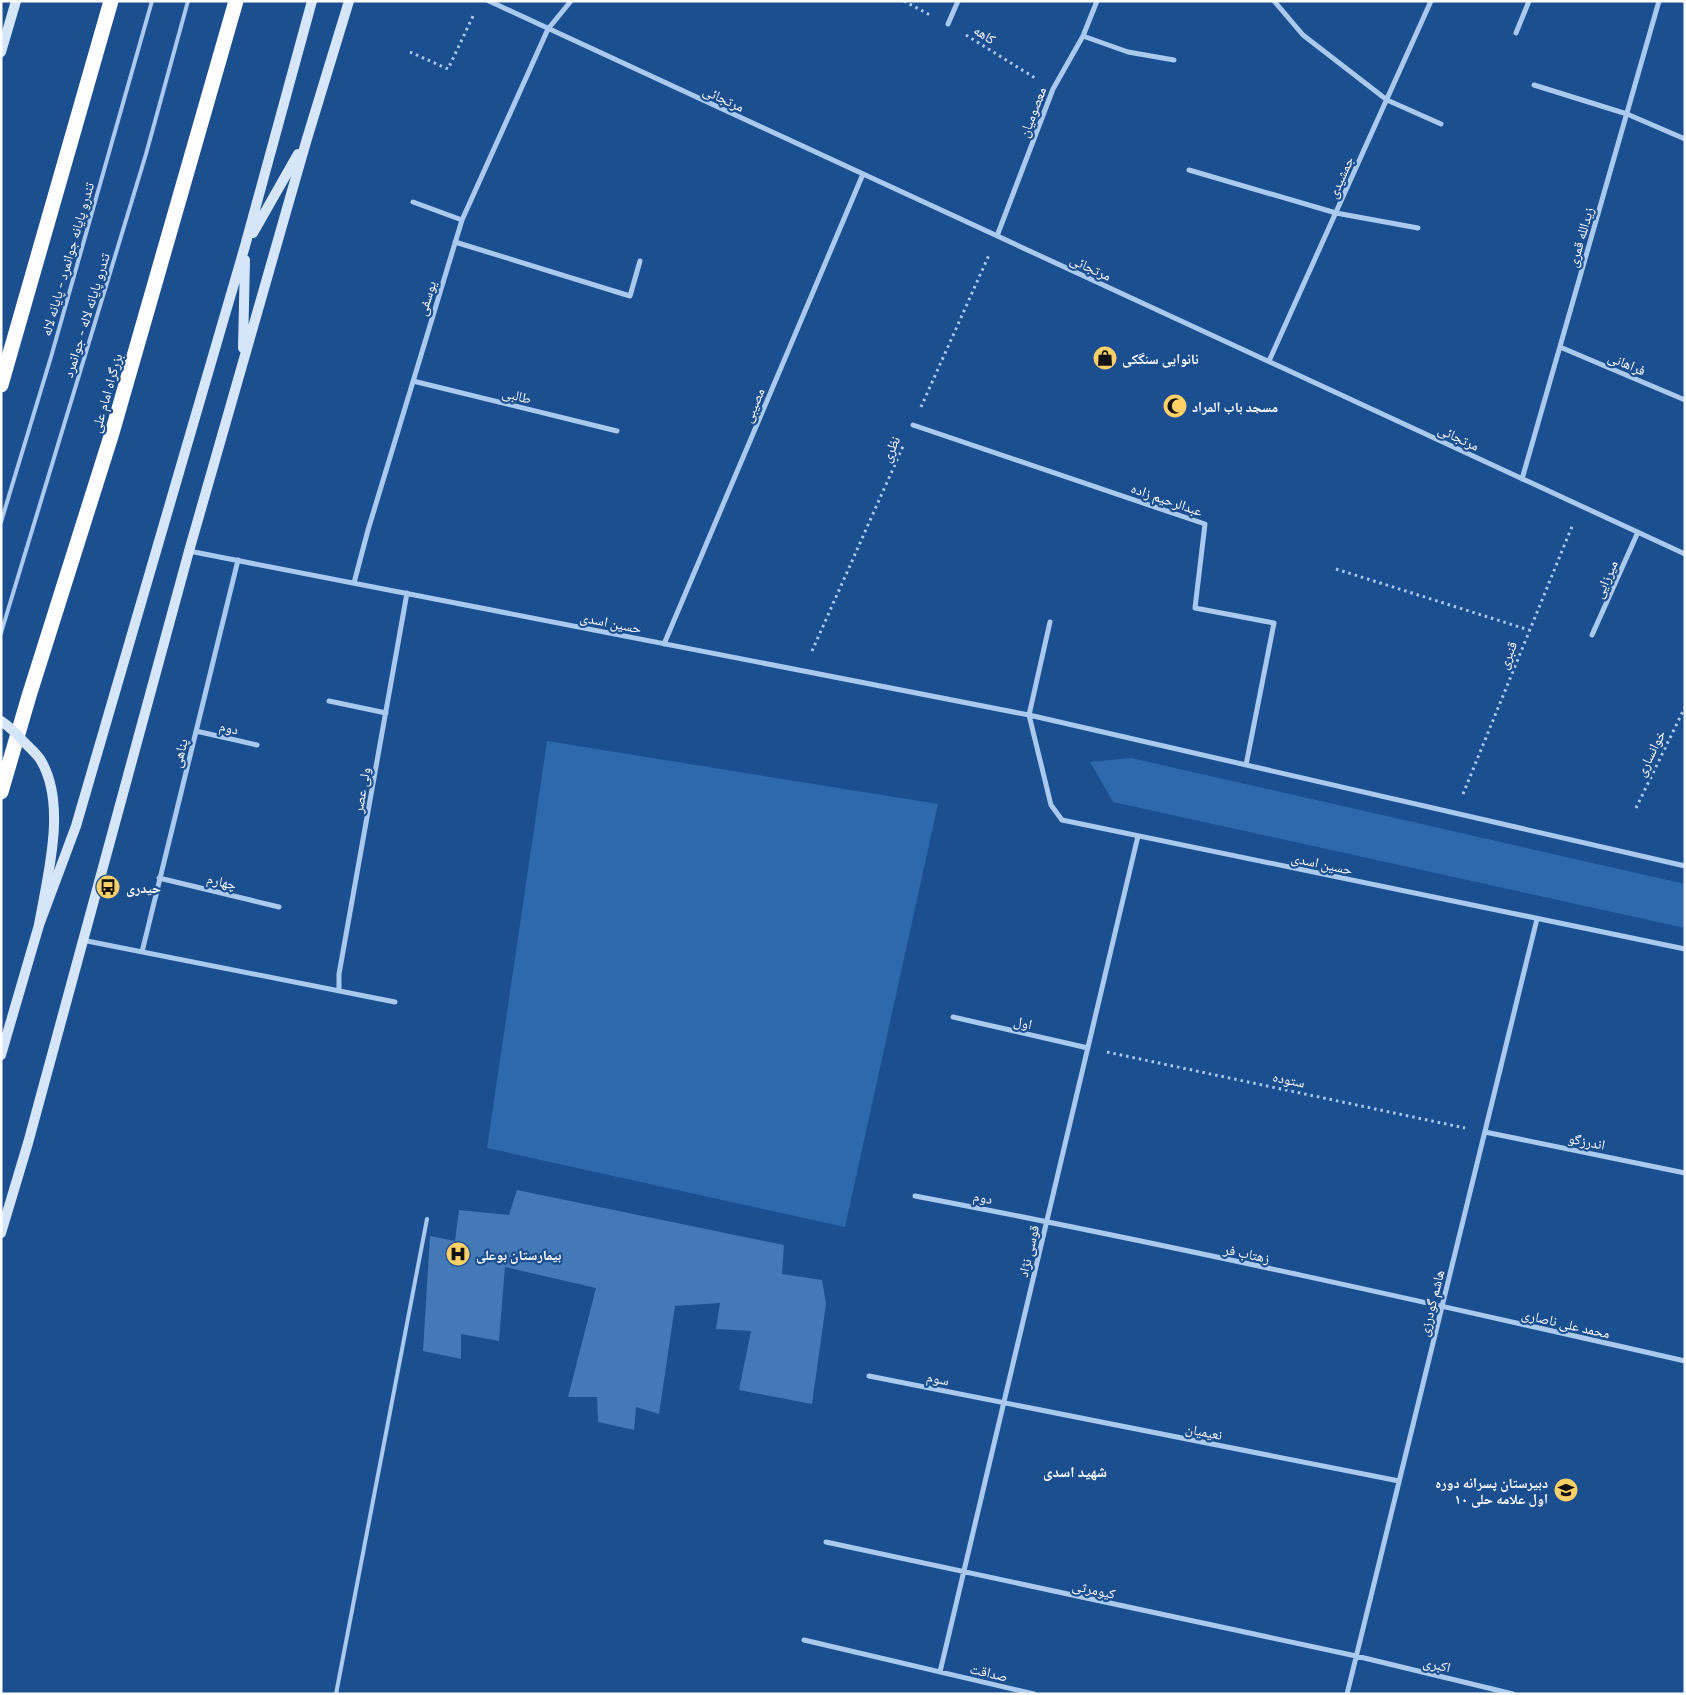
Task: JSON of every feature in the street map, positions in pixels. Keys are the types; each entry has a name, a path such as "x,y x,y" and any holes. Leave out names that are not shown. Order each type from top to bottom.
{"highway":[{"path":"1,385 111,1"},
{"name":"بزرگراه امام علی","path":"1,792 29,696 112,433 236,1"}],"main road":[{"path":"1,52 16,1"},
{"path":"1,1054 39,925 76,826 245,246 312,1"},
{"path":"1,1233 30,1134 189,551 306,142 349,1"},
{"path":"243,362 245,246 306,142"},
{"path":"1,722 10,727 40,758 50,784 54,816 52,842 39,925"}],"street":[{"name":"مرتجائی","path":"489,1 1685,554"},
{"name":"یوسفی","path":"354,583 368,530 462,220 548,29 571,1"},
{"path":"948,24 958,1"},
{"name":"معصومیان","path":"997,236 1053,89 1083,36 1097,1"},
{"path":"1274,1 1302,35 1387,100 1441,124"},
{"name":"جمشیدی","path":"1269,361 1431,1"},
{"path":"1516,33 1529,1"},
{"name":"زیدالله قمری","path":"1522,479 1659,1"},
{"path":"1083,36 1128,52 1174,60"},
{"path":"1534,85 1627,114 1685,139"},
{"path":"1189,170 1336,213 1418,228"},
{"name":"مصیبی","path":"664,644 863,174"},
{"path":"413,202 462,220"},
{"path":"455,242 630,296 640,261"},
{"name":"فراهانی","path":"1560,347 1685,400"},
{"name":"طالبی","path":"413,381 617,431"},
{"name":"عبدالرحیم زاده","path":"913,425 1205,524 1196,608 1274,623 1246,766"},
{"name":"میرزایی","path":"1592,635 1638,532"},
{"name":"حسین اسدی","path":"189,551 1029,715 1685,866"},
{"name":"پناهی","path":"142,952 238,560"},
{"name":"ولی عصر","path":"339,990 339,974 407,593"},
{"path":"1029,715 1050,622"},
{"path":"329,701 386,713"},
{"name":"حسین اسدی","path":"1029,715 1052,805 1062,820 1685,949"},
{"name":"دوم","path":"196,731 257,745"},
{"name":"قوسی نژاد","path":"940,1672 1138,836"},
{"name":"چهارم","path":"159,878 279,907"},
{"name":"هاشم گودرزی","path":"1348,1694 1537,919"},
{"path":"82,940 395,1002"},
{"name":"اول","path":"953,1017 1088,1048"},
{"name":"اندرزگو","path":"1485,1132 1685,1173"},
{"name":"دوم","path":"915,1196 1047,1221"},
{"name":"زهتاب فر","path":"1047,1221 1442,1306"},
{"name":"محمد علی ناصاری","path":"1442,1306 1685,1361"},
{"name":"سوم","path":"869,1376 1004,1402"},
{"name":"نعیمیان","path":"1004,1402 1399,1481"},
{"name":"کیومرثی","path":"826,1542 1356,1656"},
{"name":"صداقت","path":"804,1640 1034,1694"},
{"name":"اکبری","path":"1356,1656 1513,1694"}],"lane":[{"name":"تندرو پایانه جوانمرد - پایانه لاله","path":"1,522 51,357 152,1"},
{"name":"تندرو پایانه لاله - جوانمرد","path":"1,633 146,154 188,1"},
{"path":"336,1694 428,1219"}],"path":[{"name":"کاهه","path":"904,1 948,24 1053,89"},
{"path":"410,52 448,68 475,10"},
{"name":"نظری","path":"803,671 997,236"},
{"name":"قنبری","path":"1455,813 1580,506"},
{"path":"1336,569 1529,630"},
{"name":"خوانساری","path":"1636,808 1685,707"},
{"name":"ستوده","path":"1088,1048 1485,1132"}],"shaded area":[{"path":"547,741 938,804 845,1227 487,1148"},
{"path":"1131,758 1685,884 1685,928 1113,802 1090,762"}],"building":[{"path":"517,1190 784,1245 782,1274 822,1280 826,1304 812,1404 739,1390 751,1331 716,1329 720,1303 675,1306 659,1414 636,1407 634,1430 598,1422 597,1397 568,1397 596,1288 505,1267 499,1341 461,1334 461,1359 423,1351 430,1236 455,1241 459,1210 509,1215"}],"place":[{"name":"نانوایی سنگکی","path":"1105,358"},
{"name":"مسجد باب المراد","path":"1175,406"},
{"name":"حیدری","path":"108,887"},
{"name":"بیمارستان بوعلی","path":"458,1254"},
{"name":"دبیرستان پسرانه دوره اول علامه حلی ۱۰","path":"1566,1490"}],"district":[{"name":"شهید اسدی","path":"1075,1471"}]}
